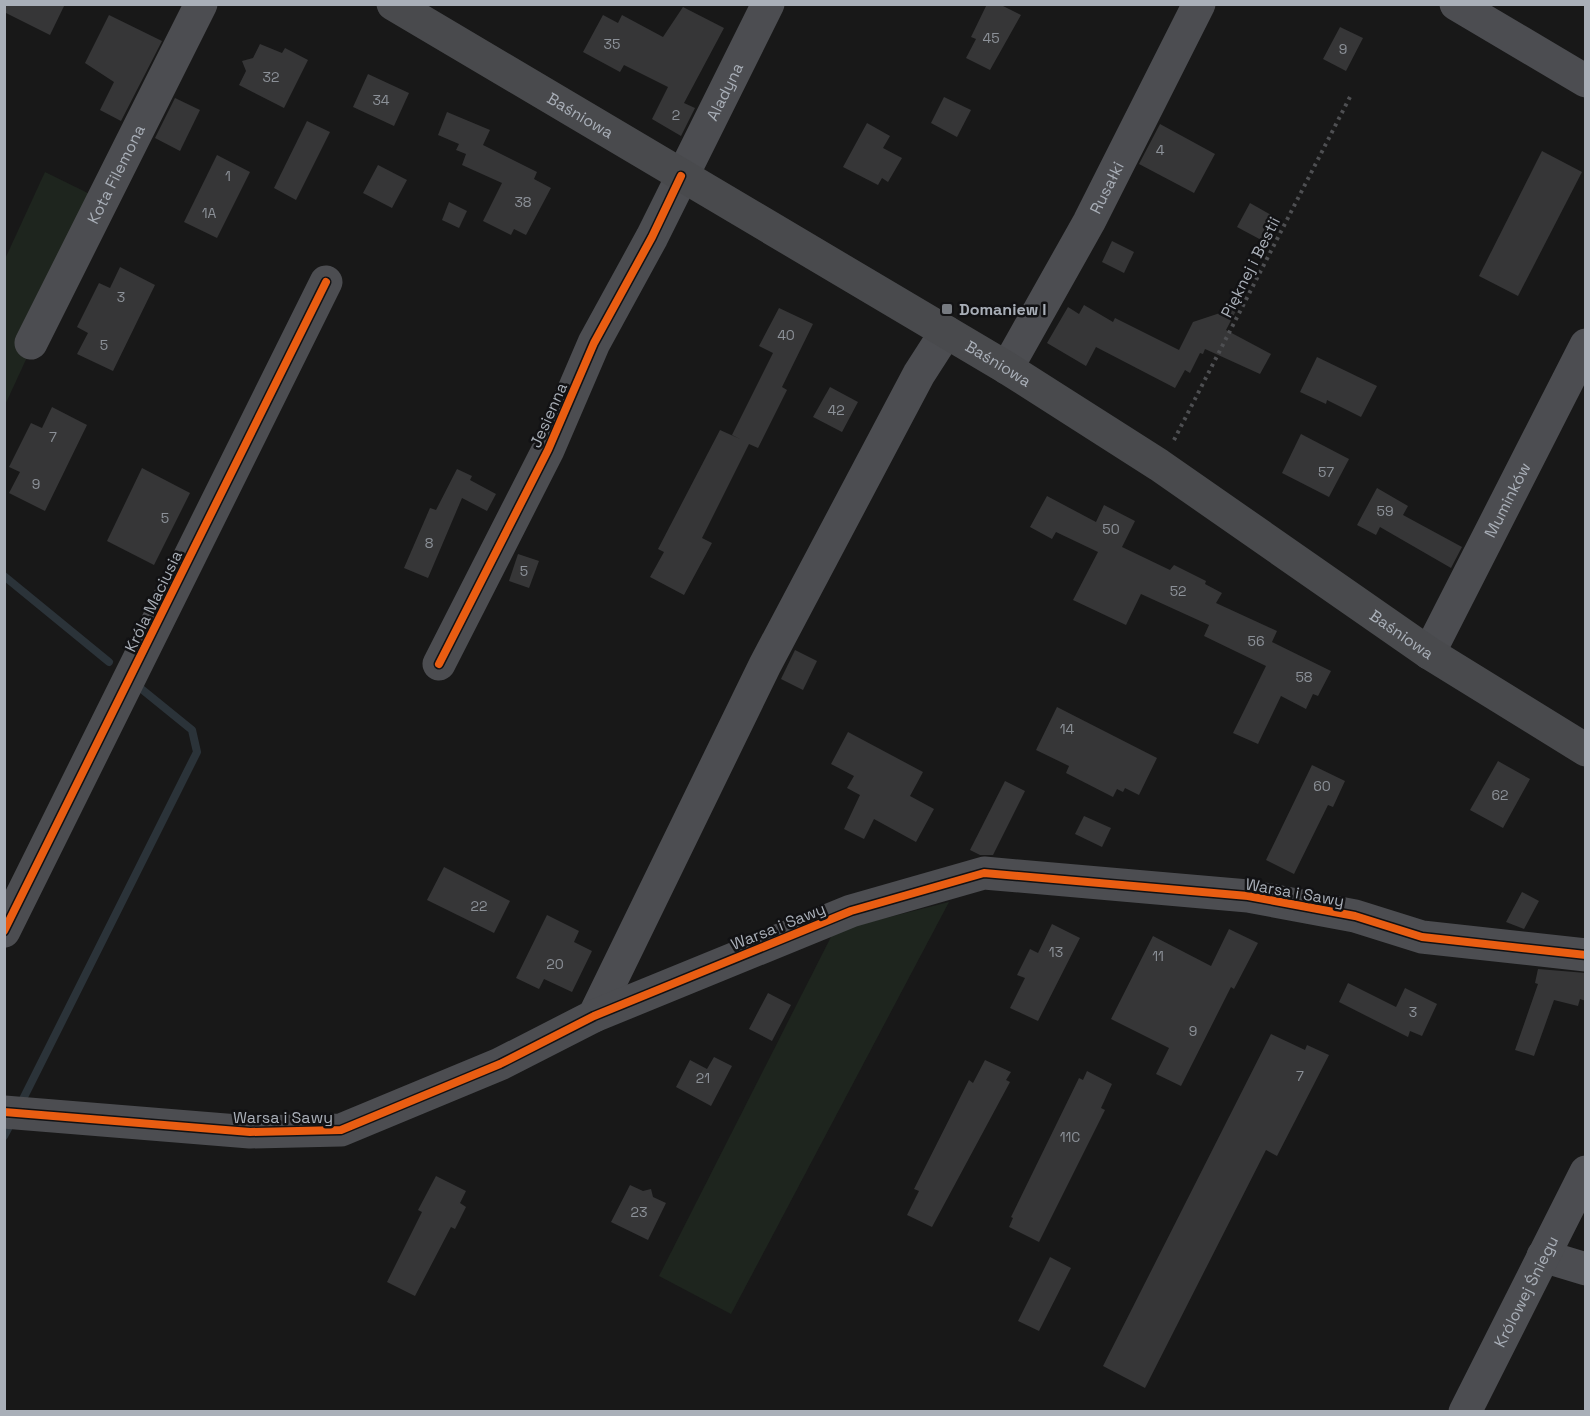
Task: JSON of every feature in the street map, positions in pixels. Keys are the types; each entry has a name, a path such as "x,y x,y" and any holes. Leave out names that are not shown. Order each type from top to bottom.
{"main road":[{"name":"Baśniowa","path":"393,4 1007,368 1159,465 1429,653 1586,750"}],"street":[{"name":"Kota Filemona","path":"31,343 201,4"},
{"name":"Aladyna","path":"681,176 768,4"},
{"name":"Rusałki","path":"1007,368 1089,222 1199,4"},
{"path":"1456,4 1586,81"},
{"name":"Jesienna","path":"439,664 548,450 594,344 652,237 681,176"},
{"name":"Króla Maciusia","path":"4,932 326,282"},
{"path":"594,1016 765,665 920,374 946,332"},
{"name":"Muminków","path":"1429,653 1586,345"},
{"name":"Warsa i Sawy","path":"4,1112 250,1132 341,1130 500,1064 594,1016 851,911 984,873 1248,896 1355,916 1422,937 1586,955"},
{"name":"Królowej Śniegu","path":"1465,1412 1586,1172"},
{"path":"1543,1256 1586,1269"}],"shaded area":[{"path":"45,172 100,199 5,405 5,259"},
{"path":"949,902 731,1314 659,1276 834,931"}],"building":[{"path":"4,4 65,4 50,35 4,12"},
{"path":"987,4 999,4 1021,15 990,70 966,58 976,39 971,37"},
{"path":"683,7 724,28 684,103 695,108 681,136 652,119 668,87 624,65 620,72 583,52 603,15 618,23 622,15 663,37"},
{"path":"109,15 162,41 121,121 100,110 114,82 85,63"},
{"path":"1340,27 1363,38 1346,71 1323,59"},
{"path":"260,44 282,53 285,48 308,60 284,108 239,85 246,71 242,61 253,58"},
{"path":"368,74 409,93 394,126 353,107"},
{"path":"944,97 971,110 957,137 931,123"},
{"path":"175,98 200,110 180,151 155,138"},
{"path":"447,112 490,130 483,145 537,172 534,179 551,188 526,235 514,229 511,235 483,221 502,183 462,165 466,154 456,150 459,144 438,135"},
{"path":"307,121 330,132 296,200 274,188"},
{"path":"867,123 890,136 883,148 902,158 888,182 882,178 878,185 843,167"},
{"path":"1160,124 1215,154 1194,193 1139,164"},
{"path":"1542,151 1582,172 1518,296 1479,276"},
{"path":"217,155 250,172 217,238 184,222"},
{"path":"378,165 407,180 392,208 363,193"},
{"path":"449,202 467,211 459,228 442,220"},
{"path":"1250,203 1278,219 1265,242 1237,227"},
{"path":"1112,241 1134,252 1124,273 1102,262"},
{"path":"120,267 155,285 113,371 77,354 88,333 77,327 99,283 110,288"},
{"path":"1084,305 1113,322 1115,318 1179,350 1193,322 1238,307 1226,330 1271,354 1260,374 1205,349 1203,354 1200,353 1190,373 1185,370 1175,388 1096,347 1086,366 1047,343 1068,307 1079,314"},
{"path":"779,308 813,324 782,387 787,390 758,448 749,444 702,538 712,543 684,595 650,577 664,552 658,549 720,430 740,439 732,435 773,353 759,346"},
{"path":"1317,357 1377,386 1361,417 1327,400 1326,404 1300,392"},
{"path":"830,387 858,402 842,432 813,417"},
{"path":"52,407 87,425 45,511 9,493 20,472 9,467 31,423 42,428"},
{"path":"1301,434 1349,459 1329,497 1282,473"},
{"path":"142,468 190,493 154,565 107,541"},
{"path":"457,469 472,476 470,480 496,494 487,511 462,498 428,578 404,568 430,508 436,510"},
{"path":"1377,488 1408,506 1403,515 1462,547 1451,568 1380,527 1376,535 1357,525"},
{"path":"1047,496 1096,522 1104,505 1135,521 1122,547 1170,570 1174,565 1206,581 1205,584 1222,593 1216,603 1277,631 1272,642 1331,671 1318,696 1313,694 1306,709 1281,696 1258,744 1233,733 1266,666 1204,636 1209,625 1141,594 1126,625 1073,600 1098,552 1056,532 1052,539 1030,527"},
{"path":"518,554 539,561 529,588 509,581"},
{"path":"795,650 817,661 803,690 781,679"},
{"path":"1057,707 1157,758 1139,795 1125,788 1123,792 1117,789 1113,797 1066,773 1069,766 1036,750"},
{"path":"848,732 923,772 910,796 934,809 916,842 874,819 864,839 844,829 860,795 847,788 854,776 831,764"},
{"path":"1498,761 1530,779 1503,828 1470,810"},
{"path":"1312,765 1345,781 1333,807 1328,805 1294,874 1266,860"},
{"path":"1005,781 1025,791 993,855 980,855 970,850"},
{"path":"1084,816 1111,828 1102,847 1075,834"},
{"path":"444,867 510,901 494,933 427,900"},
{"path":"1522,892 1539,901 1524,929 1506,922"},
{"path":"547,915 579,931 574,942 592,951 572,992 544,979 539,989 516,978"},
{"path":"1052,924 1080,938 1038,1021 1010,1008 1025,978 1017,975 1030,949 1038,953"},
{"path":"1229,929 1258,943 1234,989 1231,987 1181,1086 1156,1074 1169,1048 1111,1019 1153,936 1211,966"},
{"path":"1538,969 1586,973 1586,1001 1580,999 1578,1006 1554,1000 1534,1056 1515,1050 1538,984 1535,983"},
{"path":"1348,983 1396,1007 1405,988 1437,1004 1422,1036 1410,1031 1408,1037 1339,1002"},
{"path":"768,993 791,1005 772,1041 749,1029"},
{"path":"1271,1034 1305,1050 1307,1045 1329,1055 1277,1156 1266,1150 1145,1388 1103,1366"},
{"path":"714,1057 732,1066 711,1106 676,1087 690,1060 707,1069"},
{"path":"985,1060 1011,1072 1006,1080 1010,1082 932,1227 907,1215 919,1191 914,1189 969,1080 973,1083"},
{"path":"1087,1071 1112,1084 1101,1108 1105,1110 1039,1242 1009,1227 1013,1218 1011,1217 1079,1078 1083,1080"},
{"path":"436,1176 466,1191 460,1203 466,1207 455,1229 451,1227 415,1296 387,1282 422,1212 418,1210"},
{"path":"630,1185 643,1191 651,1189 653,1197 666,1203 648,1240 611,1222"},
{"path":"1050,1257 1071,1268 1039,1331 1018,1321"}],"waterway":[{"path":"4,576 109,662"},
{"path":"20,1105 197,752 192,730 139,687"},
{"path":"4,1136 12,1121"}],"cycle path":[{"path":"439,664 548,450 594,343 652,237 681,176"},
{"path":"4,931 326,282"},
{"path":"4,1112 250,1132 341,1130 500,1064 594,1016 851,911 984,873 1248,896 1355,916 1422,937 1586,955"}],"place":[{"name":"Domaniew I","path":"947,309"}]}
